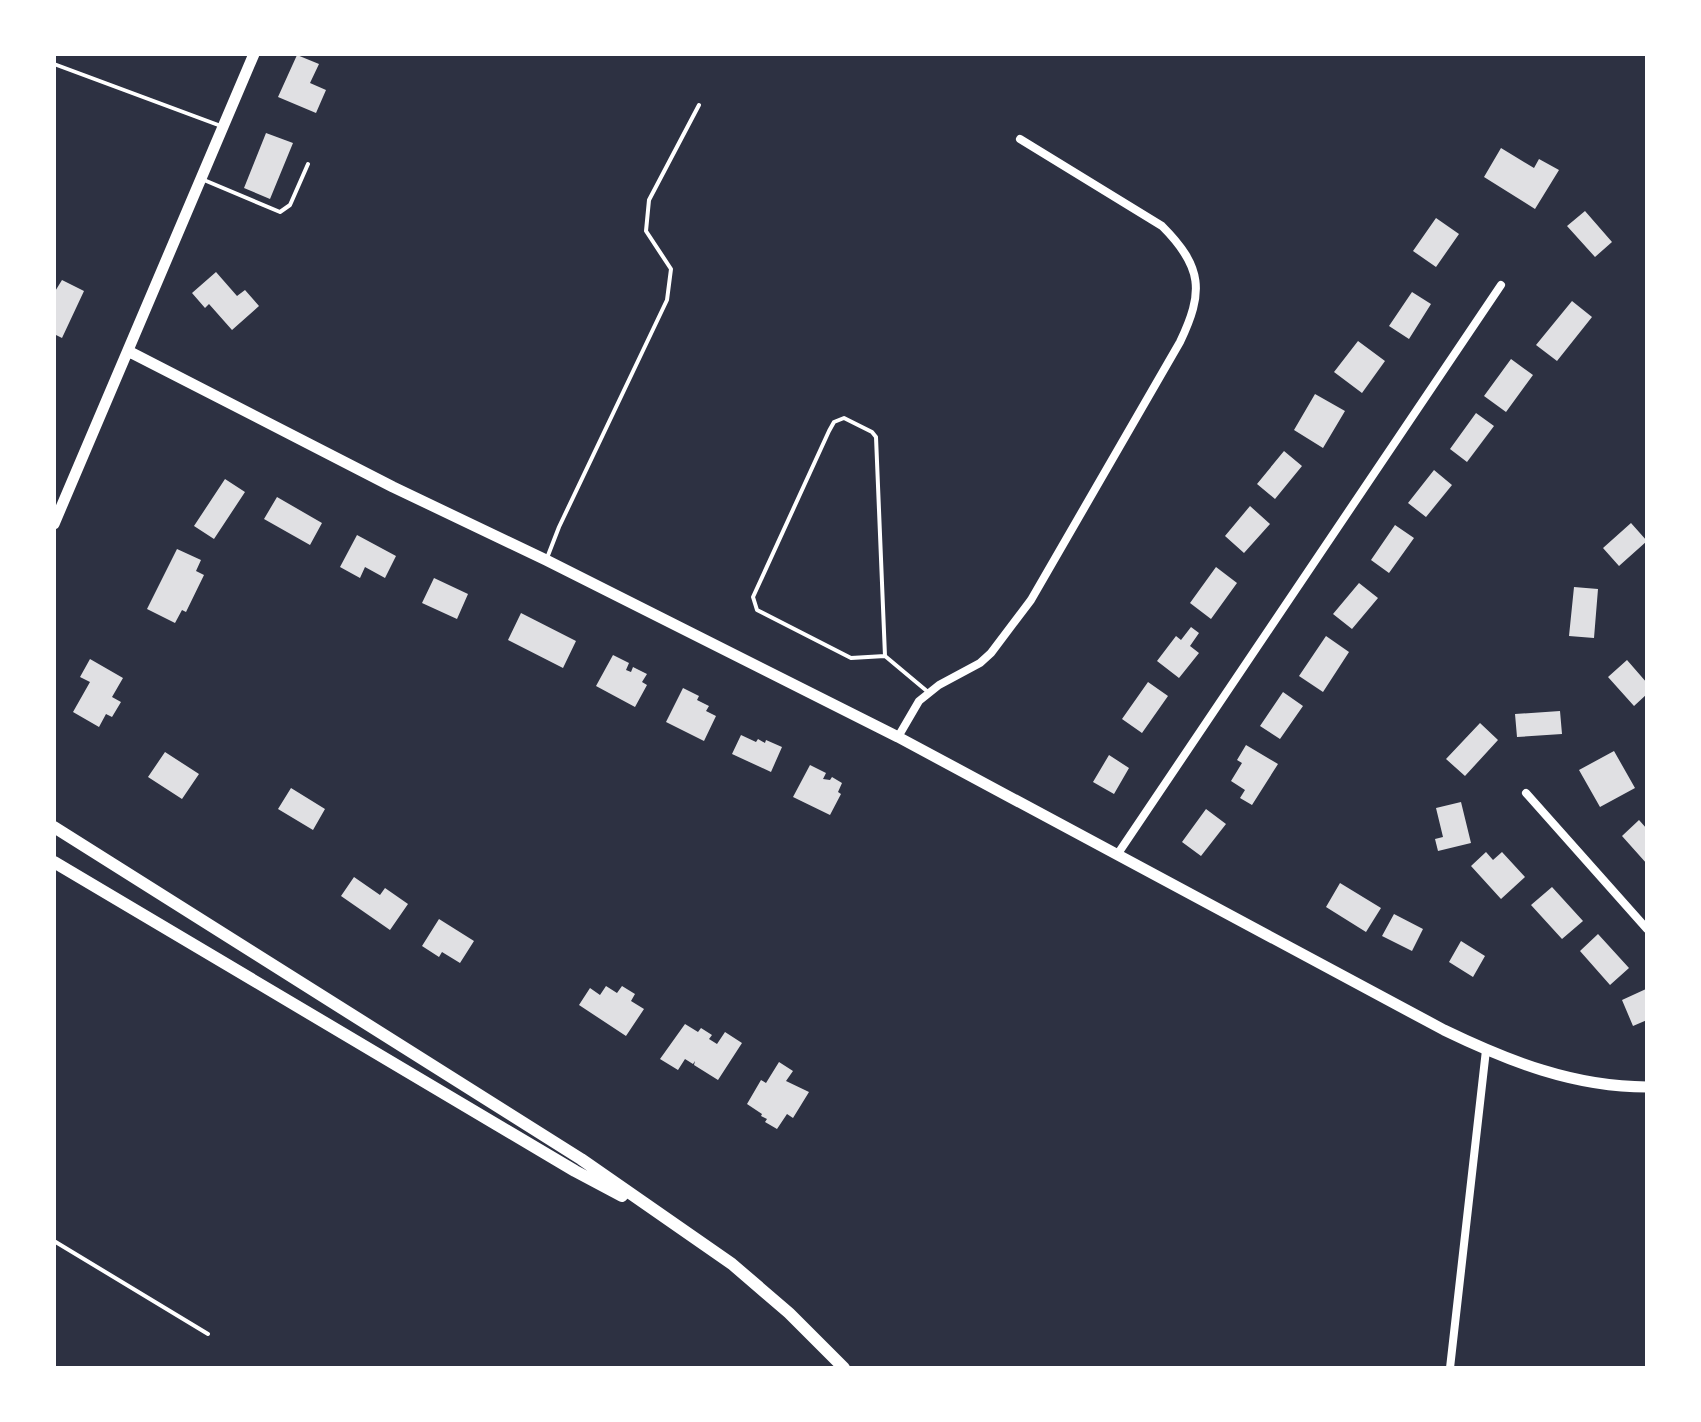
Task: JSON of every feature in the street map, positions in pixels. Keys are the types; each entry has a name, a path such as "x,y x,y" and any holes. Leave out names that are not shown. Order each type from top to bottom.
{"main road":[{"path":"54,827 581,1159 761,1288 844,1368"},
{"path":"54,862 575,1171 671,1222"}],"street":[{"path":"54,524 254,54"},
{"path":"898,737 912,711 928,692 980,663 1031,600 1180,342 1196,304 1196,278 1191,265 1174,238 1162,226 1020,139"},
{"path":"1117,855 1501,285"},
{"path":"128,351 393,487 546,560 898,737 1444,1030 1513,1062 1587,1081 1647,1087"},
{"path":"1526,793 1647,929"},
{"path":"1450,1368 1486,1050"}],"lane":[{"path":"54,64 223,127"},
{"path":"546,560 565,513 667,300 671,269 646,231 649,200 699,105"},
{"path":"201,179 280,212 290,205 308,164"},
{"path":"885,656 876,437 844,418 834,422 829,431 753,597 754,606 851,658 885,656 928,692"},
{"path":"54,1241 208,1334"}],"building":[{"path":"297,55 319,64 310,83 326,90 316,113 278,97"},
{"path":"266,133 293,143 270,199 244,188"},
{"path":"1501,148 1534,168 1539,159 1559,170 1535,209 1484,177"},
{"path":"1585,211 1612,242 1595,257 1567,226"},
{"path":"1436,218 1459,234 1436,267 1413,251"},
{"path":"216,272 237,296 245,290 259,306 232,330 209,304 205,308 192,293"},
{"path":"62,280 84,291 62,338 54,334 54,293"},
{"path":"1412,292 1431,304 1409,339 1389,326"},
{"path":"1572,301 1592,317 1557,361 1536,345"},
{"path":"1358,341 1385,361 1362,393 1334,372"},
{"path":"1511,359 1533,375 1506,412 1484,396"},
{"path":"1315,394 1345,411 1323,448 1294,430"},
{"path":"1476,413 1494,426 1467,462 1450,449"},
{"path":"1284,451 1302,466 1275,499 1257,484"},
{"path":"1434,470 1452,485 1426,517 1408,503"},
{"path":"225,479 245,492 214,539 194,526"},
{"path":"277,497 322,523 310,545 264,519"},
{"path":"1250,506 1270,524 1244,553 1225,536"},
{"path":"1631,523 1647,541 1619,566 1603,548"},
{"path":"1395,525 1414,538 1389,573 1371,560"},
{"path":"357,535 396,556 385,578 365,567 360,578 340,567"},
{"path":"177,549 201,560 196,571 204,575 186,612 182,610 175,623 147,609"},
{"path":"1216,567 1237,583 1211,619 1190,603"},
{"path":"434,578 468,594 457,619 422,603"},
{"path":"1359,583 1378,598 1352,629 1333,614"},
{"path":"1574,587 1598,589 1594,638 1569,636"},
{"path":"521,613 576,641 563,668 508,640"},
{"path":"1191,627 1199,633 1190,646 1199,653 1179,678 1157,661 1176,636 1181,640"},
{"path":"1326,636 1349,652 1323,692 1299,676"},
{"path":"613,655 629,663 626,670 631,672 633,667 647,674 642,682 647,685 635,707 596,686"},
{"path":"90,659 123,678 112,697 121,702 112,717 106,714 99,727 73,712 90,682 80,677"},
{"path":"1627,660 1647,683 1647,694 1634,706 1608,677"},
{"path":"1148,682 1168,696 1142,733 1122,719"},
{"path":"683,688 699,696 697,700 709,706 706,711 716,716 704,741 666,722"},
{"path":"1283,692 1303,706 1280,739 1260,726"},
{"path":"1560,711 1562,734 1517,737 1515,714"},
{"path":"1480,723 1498,740 1465,776 1446,759"},
{"path":"741,735 756,742 758,739 765,743 766,740 782,747 771,772 732,754"},
{"path":"1246,745 1278,764 1252,805 1240,798 1245,790 1231,781 1242,763 1237,760"},
{"path":"1614,751 1635,788 1600,807 1579,770"},
{"path":"165,752 199,774 182,799 148,777"},
{"path":"1109,755 1129,768 1114,794 1093,782"},
{"path":"810,765 826,773 823,779 830,780 832,777 842,783 838,792 841,794 830,815 793,797"},
{"path":"291,788 325,809 313,830 278,809"},
{"path":"1461,802 1471,843 1438,851 1435,839 1443,837 1436,808"},
{"path":"1206,809 1226,824 1201,856 1182,842"},
{"path":"1639,820 1647,829 1647,864 1622,836"},
{"path":"1486,852 1493,860 1502,852 1525,877 1501,899 1471,866"},
{"path":"354,877 380,895 385,888 408,904 390,930 341,896"},
{"path":"1340,883 1381,908 1366,932 1326,907"},
{"path":"1552,887 1583,921 1562,939 1531,905"},
{"path":"1394,914 1423,929 1412,951 1382,936"},
{"path":"439,919 474,941 460,963 442,952 439,957 422,946"},
{"path":"1598,934 1629,968 1610,985 1580,951"},
{"path":"1461,941 1485,956 1473,977 1449,962"},
{"path":"606,986 617,993 622,986 635,994 631,1001 644,1009 626,1036 579,1005 590,988 600,995"},
{"path":"1646,989 1647,1020 1633,1026 1622,1000"},
{"path":"685,1024 698,1032 701,1028 712,1035 709,1039 717,1044 725,1032 742,1043 718,1080 694,1065 695,1061 693,1064 685,1059 678,1070 660,1059"},
{"path":"779,1062 793,1071 786,1081 809,1092 793,1118 787,1114 777,1129 747,1104 761,1080 766,1083"}]}
